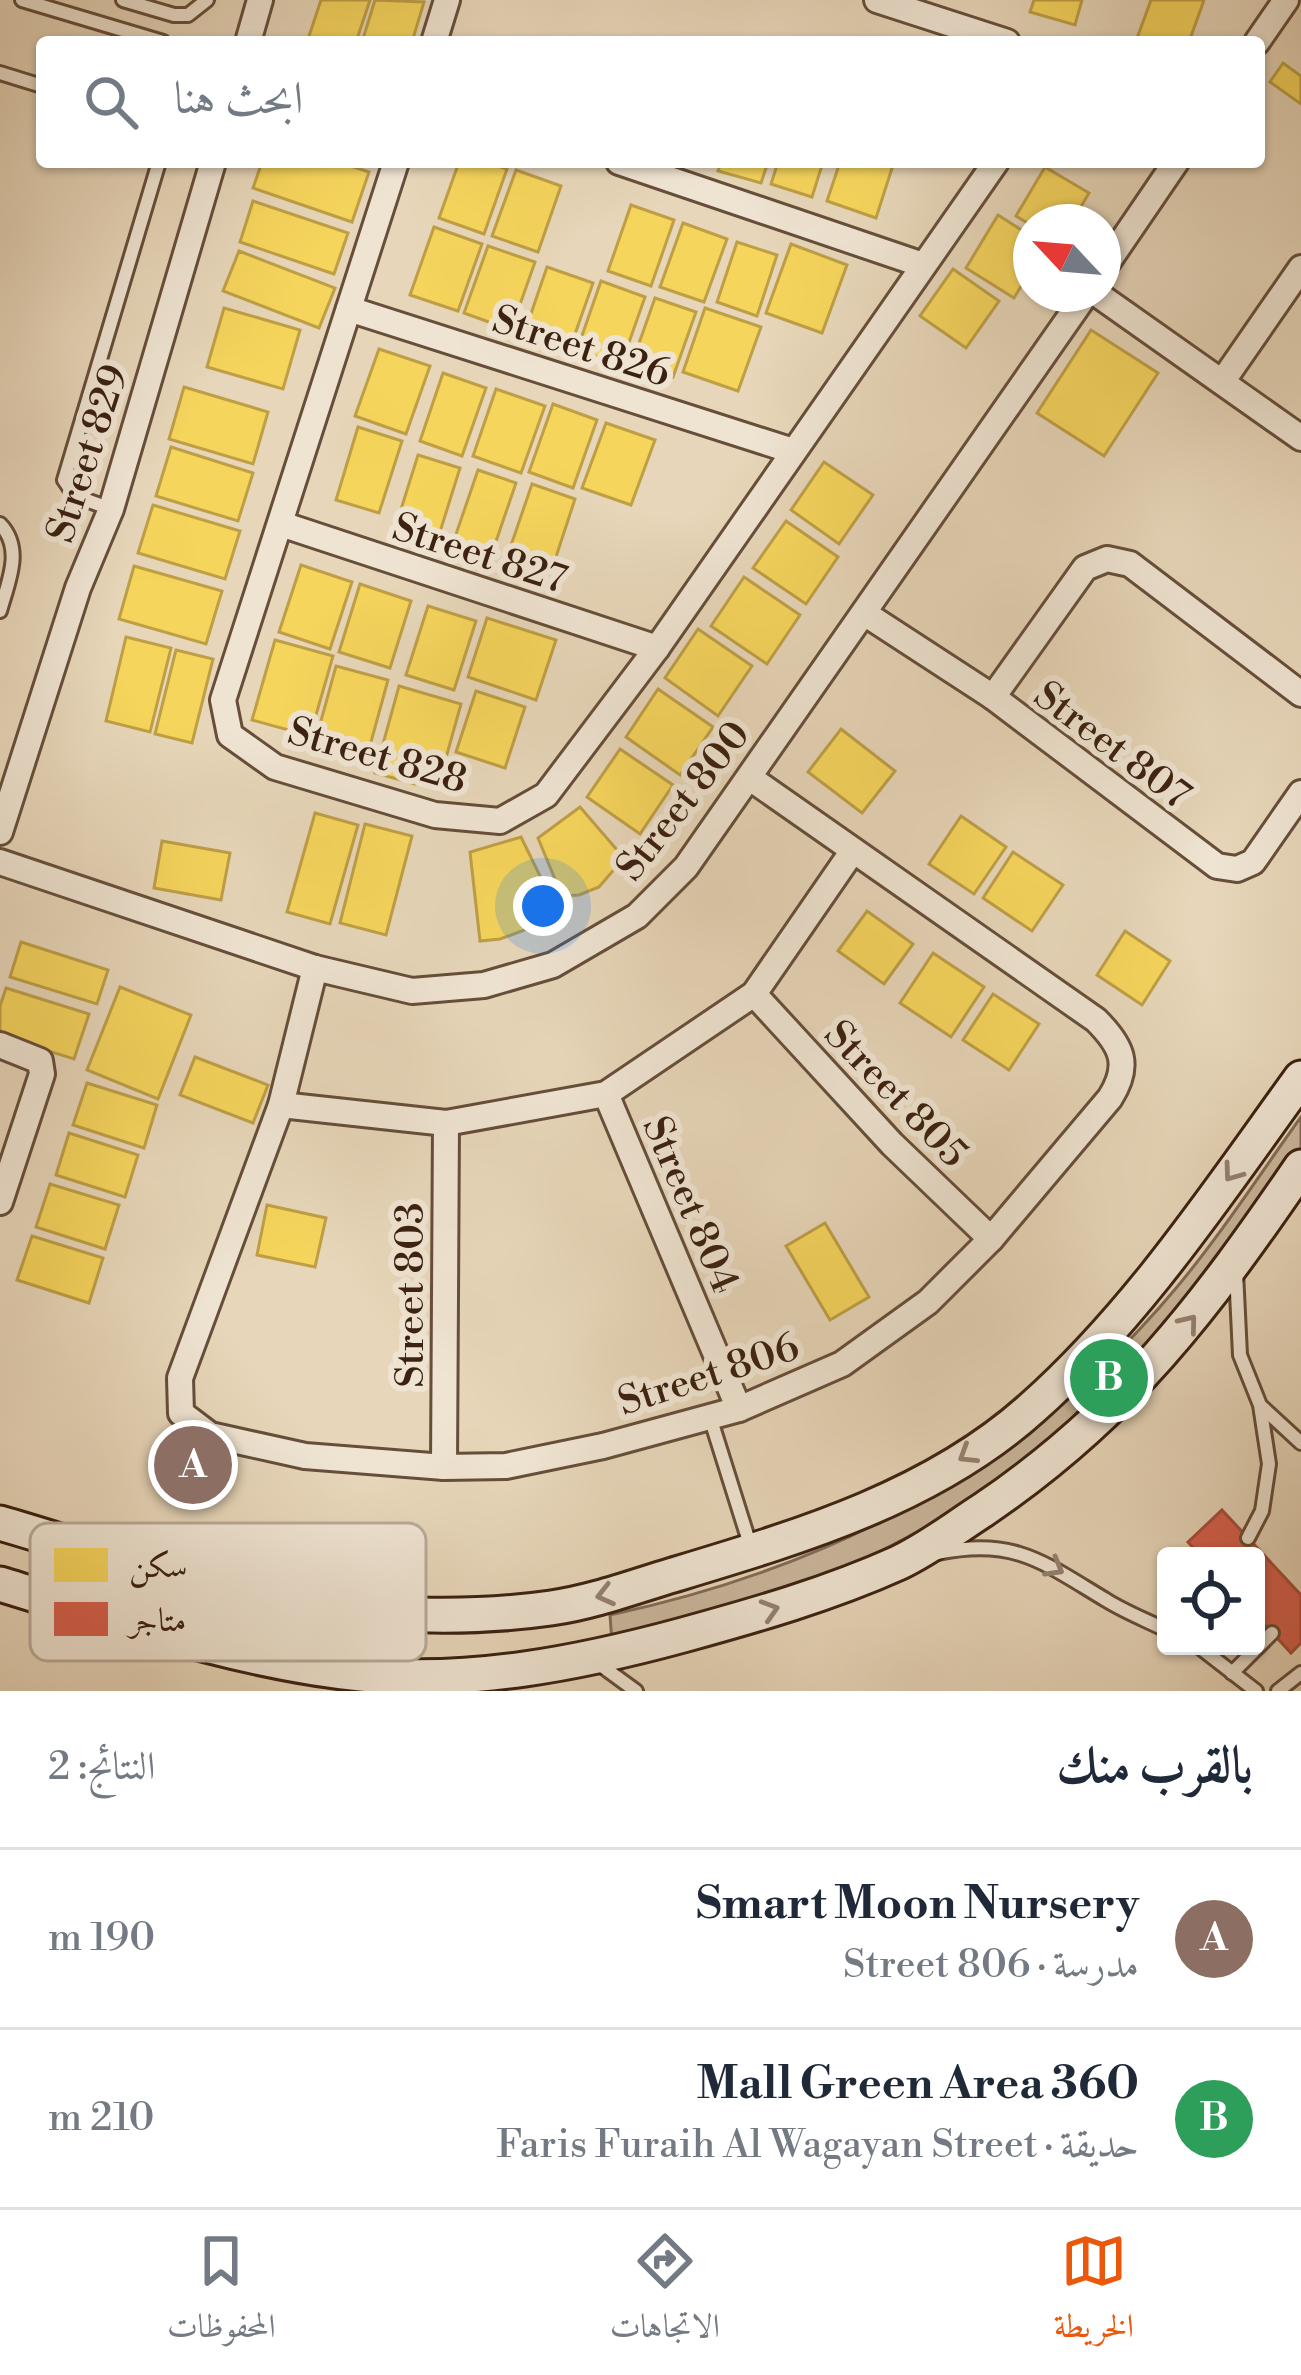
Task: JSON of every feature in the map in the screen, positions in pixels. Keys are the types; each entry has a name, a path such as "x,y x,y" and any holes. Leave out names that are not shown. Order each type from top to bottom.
{"street":[{"path":"250,36 260,0"},
{"path":"436,36 448,0"},
{"path":"877,0 988,36"},
{"path":"1261,36 1286,0"},
{"name":"Street 829","path":"0,832 78,589 111,509 211,168"},
{"name":"Street 828","path":"394,168 223,700 230,735 275,767 435,815 500,821 546,795 657,649 991,168"},
{"path":"637,168 923,265"},
{"path":"1121,243 1172,168"},
{"path":"1222,382 1301,268"},
{"name":"Street 826","path":"349,309 793,451"},
{"path":"1121,311 1301,438"},
{"name":"Street 800","path":"0,862 315,968 412,991 484,985 553,965 637,916 686,867 1073,312"},
{"name":"Street 827","path":"281,524 657,649"},
{"path":"993,697 1085,568 1107,559 1130,563 1301,694"},
{"name":"Street 807","path":"864,613 993,697 1217,866 1237,869 1252,862 1301,793"},
{"name":"Street 806","path":"315,968 281,1105 180,1378 181,1413 210,1435 304,1456 444,1468 506,1466 739,1409 842,1364 928,1302 991,1239 1110,1098 1122,1077 1120,1047 1096,1020 750,778"},
{"path":"281,1105 446,1123 606,1094 754,994 852,852"},
{"name":"Street 805","path":"754,994 892,1144 991,1239"},
{"path":"0,1046 40,1061 42,1074 0,1202"},
{"path":"426,1612 508,1612 613,1594 752,1552 844,1519 920,1484 1030,1411 1117,1319 1207,1208 1301,1078"},
{"name":"Street 804","path":"606,1094 739,1409"},
{"name":"Street 803","path":"444,1468 446,1123"},
{"path":"290,1661 360,1674 455,1676 593,1660 772,1611 902,1561 1047,1466 1156,1363 1236,1261 1301,1167"},
{"path":"0,1523 30,1532"},
{"path":"0,1584 30,1592"}],"lane":[{"path":"22,0 143,36"},
{"path":"123,0 174,15 188,15 207,0"},
{"path":"0,73 36,84"},
{"path":"111,509 74,496 64,480 157,168"},
{"path":"0,524 10,535 14,555 0,611"},
{"path":"1236,1261 1237,1337 1268,1445 1262,1511 1248,1538"},
{"path":"1260,1405 1301,1443"},
{"path":"710,1417 752,1552"},
{"path":"902,1561 964,1547 1016,1551 1052,1565 1105,1600 1157,1624"},
{"path":"1232,1673 1272,1633"},
{"path":"1209,1655 1256,1691"},
{"path":"593,1660 636,1691"},
{"path":"1278,1691 1301,1673"}],"shaded area":[{"path":"1301,1117 1301,1161 1097,1406 948,1516 833,1576 612,1642 610,1615 772,1569 849,1537 922,1500 1057,1407 1177,1287"}],"building: سكن":[{"path":"321,0 370,0 358,36 309,36"},
{"path":"375,0 424,2 414,36 364,36"},
{"path":"1034,0 1082,0 1075,25 1030,12"},
{"path":"1151,0 1204,0 1191,36 1138,36"},
{"path":"1283,63 1301,76 1301,104 1270,82"},
{"path":"260,168 369,172 352,222 253,188"},
{"path":"457,168 507,169 484,234 439,218"},
{"path":"719,168 766,168 761,183"},
{"path":"776,168 821,168 812,197 771,184"},
{"path":"838,168 892,168 876,218 827,201"},
{"path":"1044,168 1089,193 1083,204 1023,204"},
{"path":"516,170 561,186 538,252 492,236"},
{"path":"253,201 348,233 334,274 240,242"},
{"path":"631,205 674,220 651,286 608,271"},
{"path":"998,215 1013,225 1013,297 966,268"},
{"path":"683,223 727,239 704,302 660,287"},
{"path":"434,227 482,244 458,311 410,295"},
{"path":"737,242 777,255 757,316 717,302"},
{"path":"791,244 847,265 822,333 766,313"},
{"path":"488,246 535,262 511,330 464,313"},
{"path":"239,251 335,288 319,328 223,291"},
{"path":"547,267 593,283 569,351 524,334"},
{"path":"953,269 999,301 966,348 920,316"},
{"path":"601,281 645,297 621,365 577,350"},
{"path":"655,298 696,312 673,377 632,363"},
{"path":"224,308 300,330 283,389 207,367"},
{"path":"705,308 761,327 738,391 683,372"},
{"path":"1091,330 1158,373 1104,456 1037,413"},
{"path":"379,349 430,366 406,434 355,416"},
{"path":"443,373 486,388 462,456 420,441"},
{"path":"184,387 268,412 253,464 169,439"},
{"path":"496,389 545,406 521,473 473,456"},
{"path":"553,404 597,420 573,488 529,472"},
{"path":"606,423 655,440 631,505 582,488"},
{"path":"358,427 402,441 379,513 336,500"},
{"path":"171,447 253,473 238,521 156,496"},
{"path":"418,455 460,468 439,535 397,522"},
{"path":"824,462 873,495 839,544 791,510"},
{"path":"478,470 516,483 492,553 454,540"},
{"path":"532,484 575,499 551,572 507,557"},
{"path":"153,505 240,531 225,579 138,553"},
{"path":"786,521 838,557 806,604 753,568"},
{"path":"301,565 352,582 330,649 279,632"},
{"path":"134,566 222,591 206,644 119,619"},
{"path":"744,577 800,615 767,664 711,626"},
{"path":"360,584 411,601 390,668 339,652"},
{"path":"428,606 476,621 454,690 406,675"},
{"path":"487,618 556,640 536,700 468,677"},
{"path":"698,629 752,666 718,716 665,678"},
{"path":"126,637 171,648 150,732 106,721"},
{"path":"275,640 333,656 310,736 252,720"},
{"path":"176,650 213,659 192,743 155,734"},
{"path":"336,666 388,680 368,753 316,739"},
{"path":"399,686 461,704 437,790 375,773"},
{"path":"658,689 713,727 680,775 626,737"},
{"path":"476,691 525,707 505,768 456,752"},
{"path":"841,729 895,771 862,813 808,772"},
{"path":"620,749 673,785 640,834 587,797"},
{"path":"580,807 624,858 599,887 562,896 538,838"},
{"path":"315,813 358,825 330,924 287,912"},
{"path":"961,816 1006,847 974,894 929,864"},
{"path":"365,824 412,836 386,935 340,923"},
{"path":"521,837 560,917 500,939 480,941 470,852"},
{"path":"162,841 230,853 221,900 154,888"},
{"path":"1013,852 1063,885 1032,931 983,898"},
{"path":"867,911 913,944 884,984 838,951"},
{"path":"1125,931 1170,961 1142,1005 1097,975"},
{"path":"21,942 108,970 97,1004 10,977"},
{"path":"933,953 984,987 951,1037 900,1003"},
{"path":"120,987 191,1015 158,1099 87,1070"},
{"path":"6,988 89,1014 74,1059 0,1036 0,1006"},
{"path":"993,994 1039,1024 1009,1070 963,1040"},
{"path":"195,1057 268,1085 253,1123 180,1095"},
{"path":"87,1083 157,1105 144,1148 73,1125"},
{"path":"69,1133 138,1155 125,1197 56,1175"},
{"path":"50,1184 119,1205 105,1249 36,1227"},
{"path":"267,1205 326,1218 315,1267 257,1255"},
{"path":"825,1223 869,1297 830,1320 786,1246"},
{"path":"32,1236 103,1258 89,1303 17,1280"}],"building: متاجر":[{"path":"1222,1510 1256,1547 1193,1547 1188,1542"},
{"path":"1265,1556 1301,1595 1301,1643 1291,1653 1265,1625"}],"place":[{"name":"360 Mall Green Area","path":"1109,1378"},
{"name":"Smart Moon Nursery","path":"193,1465"}]}
